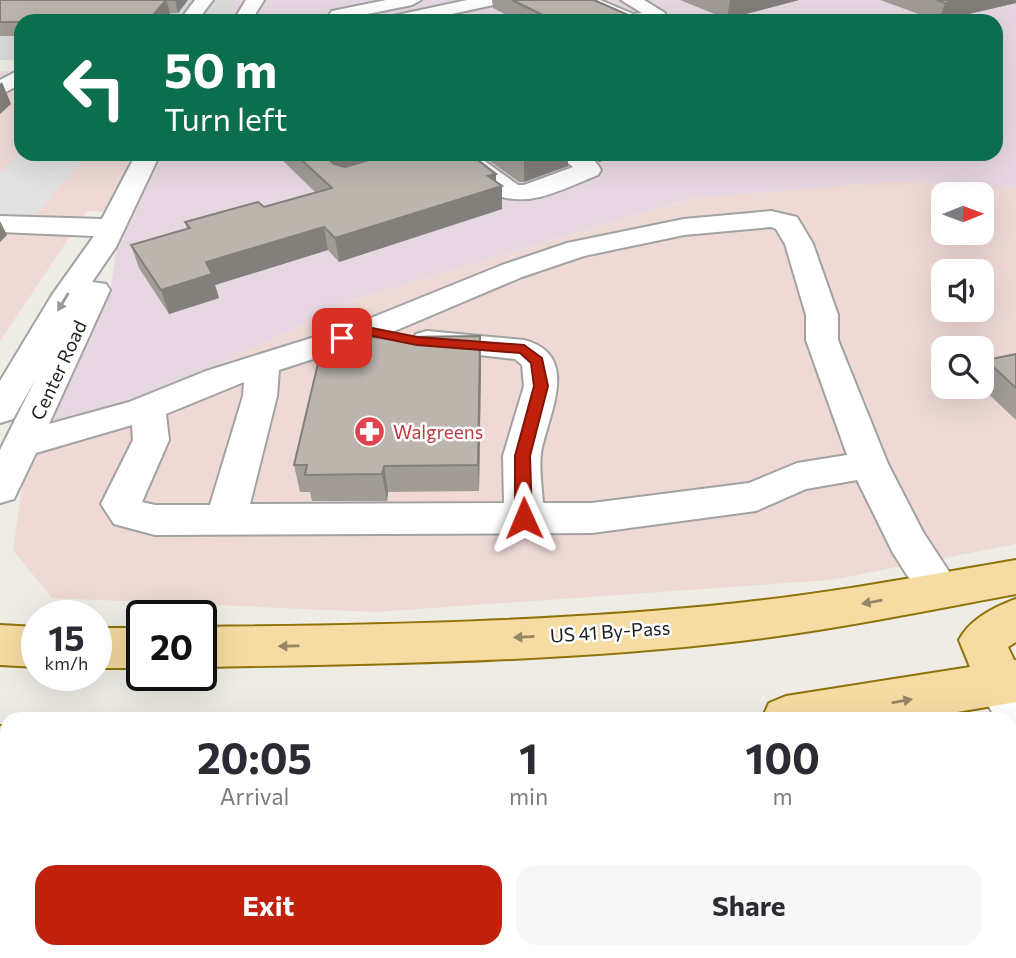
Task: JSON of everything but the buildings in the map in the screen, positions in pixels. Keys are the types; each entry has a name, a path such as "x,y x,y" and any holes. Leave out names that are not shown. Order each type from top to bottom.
{"main road":[{"name":"US 41 By-Pass","path":"217,648 358,646 592,633 813,612 1016,577"},
{"path":"842,712 1011,691 982,640 1016,618"},
{"path":"0,645 21,646"}],"street":[{"path":"193,14 204,0"},
{"path":"343,14 412,0"},
{"path":"427,14 492,0"},
{"path":"585,0 617,14"},
{"path":"630,0 656,13"},
{"name":"Center Road","path":"0,411 14,362 67,295 106,237 144,161"},
{"path":"468,161 510,192 518,194 589,170 580,161"},
{"path":"23,444 142,410 263,364 367,331 513,271 577,249 684,227 771,219 788,223 799,244 822,314 822,340 869,464 908,542 939,590"},
{"path":"0,224 106,237"},
{"name":"Center Road","path":"0,489 95,293 106,237"},
{"path":"367,331 417,341 524,350 538,361 541,386 522,456 524,518"},
{"path":"226,520 260,396 263,364"},
{"path":"142,410 150,417 151,440 121,504 128,513 155,520 592,517 756,497 797,477 869,464"}],"shaded area":[{"path":"0,0 238,0 230,14 14,14 14,60 0,60"},
{"path":"238,0 1016,0 1016,188 994,187 994,182 893,181 690,199 353,300 39,450 110,292 117,246 157,161 1003,161 1003,14 230,14"},
{"path":"0,71 14,72 14,161 132,161 105,212 87,211 0,341"},
{"path":"14,159 83,161 26,225 0,224 0,172"},
{"path":"893,181 931,183 931,245 994,245 994,187 1016,188 1016,544 831,580 375,612 217,605 217,600 126,601 52,598 13,550 23,482 39,450 353,300 691,199"}],"place":[{"name":"Walgreens","path":"370,431"}],"route":[{"path":"342,338 367,331 417,341 524,350 538,361 541,386 522,456 524,518"}]}
